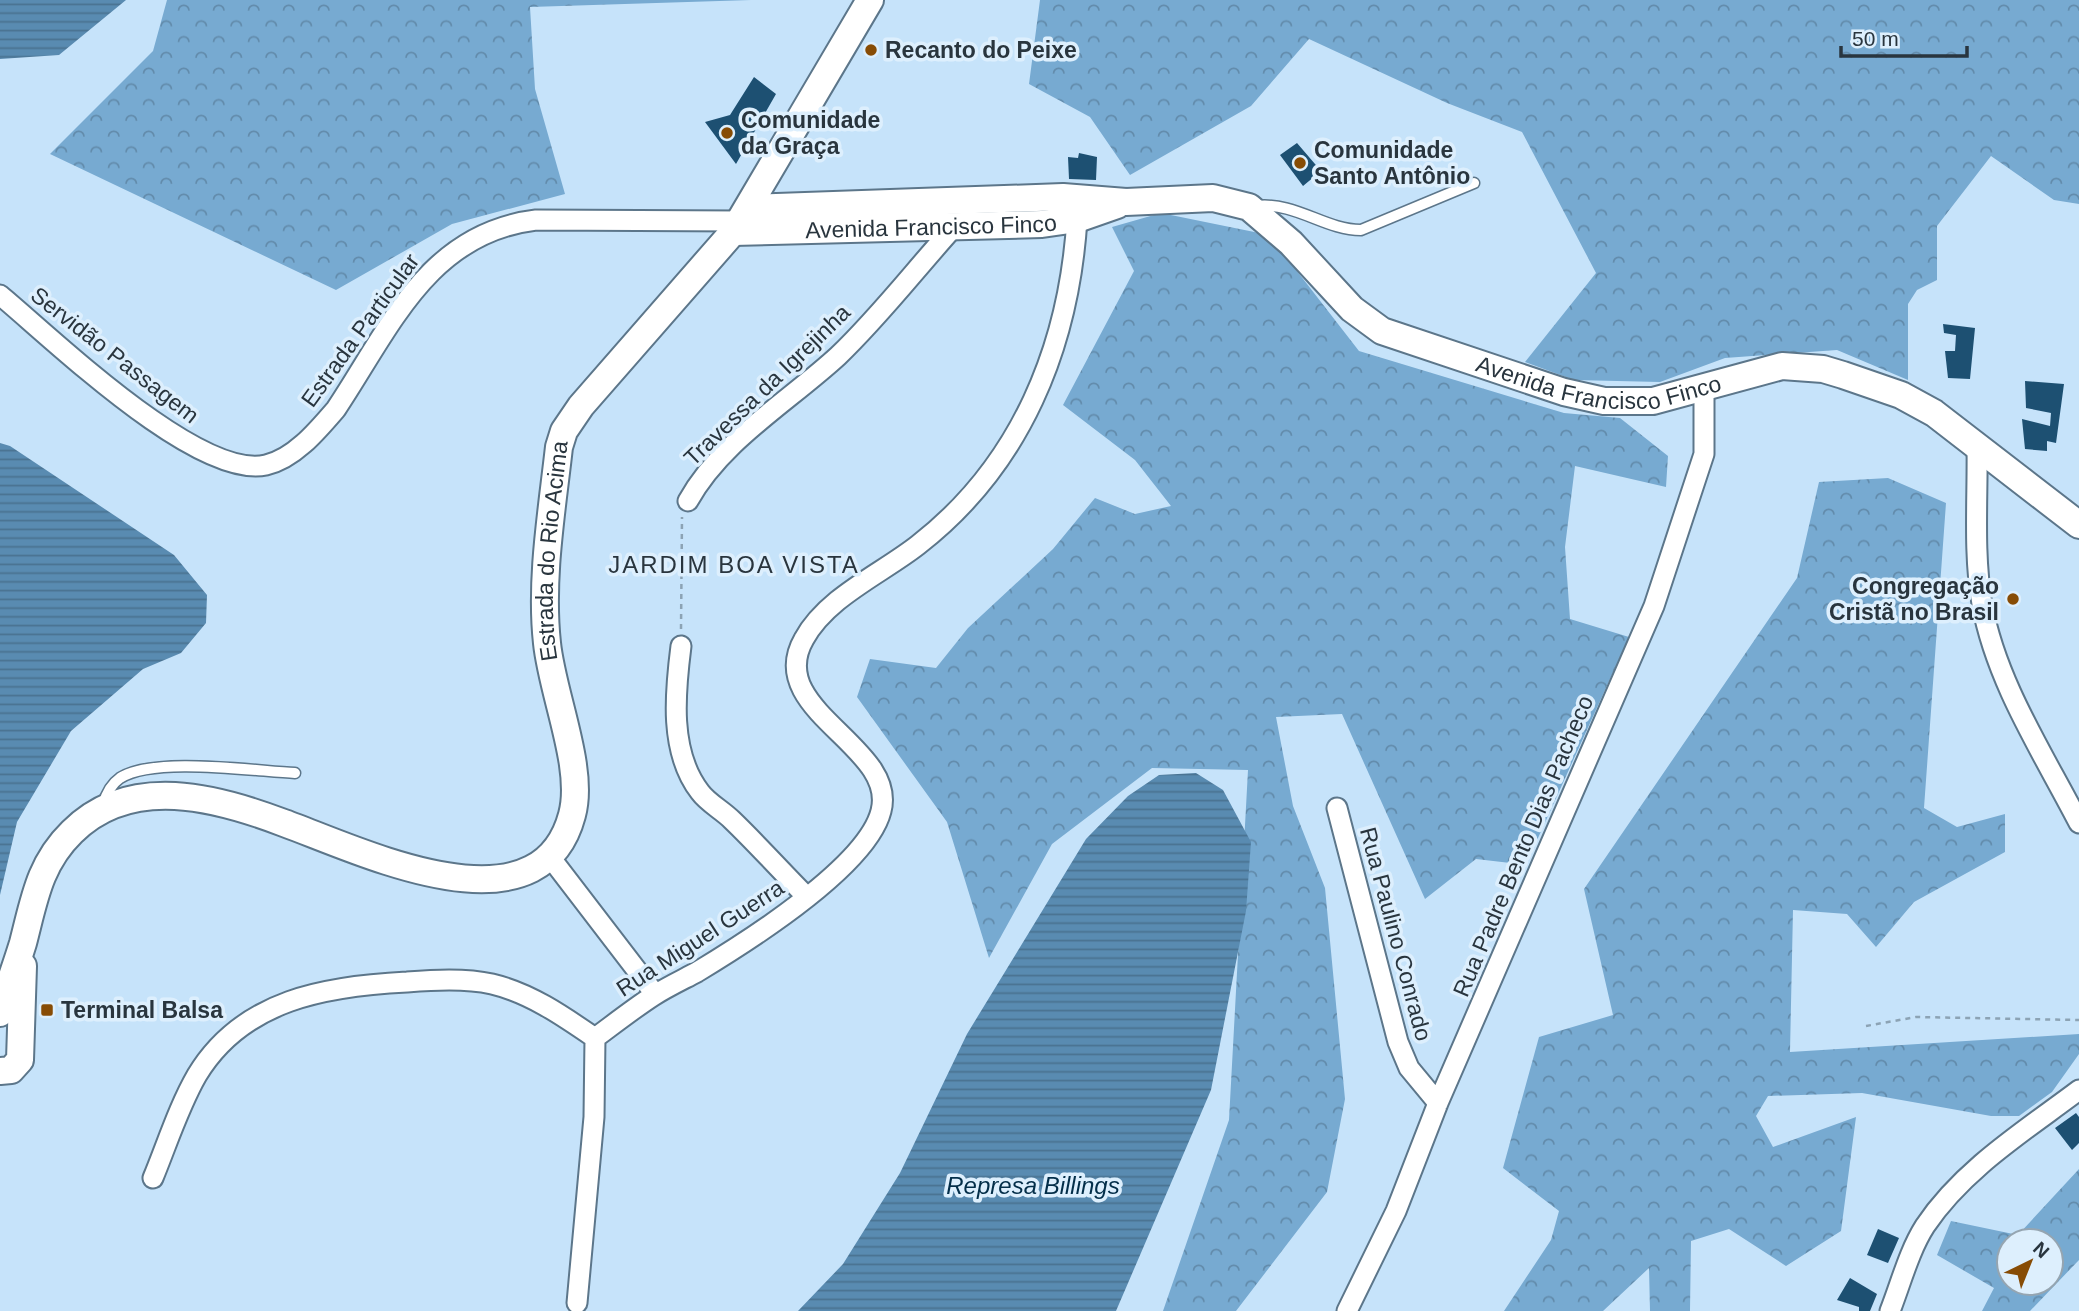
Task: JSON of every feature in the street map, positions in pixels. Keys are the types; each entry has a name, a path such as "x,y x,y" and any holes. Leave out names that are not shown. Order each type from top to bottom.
{"main road":[{"name":"Estrada do Rio Acima","path":"550,857 572,817 575,797 574,771 555,696 544,609 559,446 564,431 581,406 741,220 870,0"},
{"name":"Avenida Francisco Finco","path":"741,220 953,228 1070,208 1213,198 1249,207 1291,243 1352,309 1382,331 1563,392 1604,401 1653,401 1704,390 1782,366 1823,369 1901,395 1934,413 2079,525"},
{"name":"Avenida Francisco Finco","path":"741,220 1070,208"},
{"path":"0,1013 23,943 31,900 48,860 71,832 102,808 138,798 196,798 271,818 368,856 470,880 519,875 550,857"},
{"path":"0,1071 13,1068 20,1057 24,1008 23,943"}],"street":[{"name":"Rua Miguel Guerra","path":"595,1038 655,994 742,944 807,897 864,841 876,824 882,796 880,780 813,706 802,688 797,657 800,646 814,625 839,601 937,529 972,494 1011,445 1035,402 1068,299 1070,208"},
{"name":"Avenida Francisco Finco","path":"482,234 518,222 545,219 741,220"},
{"name":"Travessa da Igrejinha","path":"688,501 695,488 731,448 839,355 953,228"},
{"name":"Estrada Particular","path":"282,459 320,428 336,409 423,279 450,253 482,234"},
{"name":"Servidão Passagem","path":"0,295 172,436 216,459 235,464 266,465 282,459"},
{"name":"Rua Padre Bento Dias Pacheco","path":"1347,1311 1396,1211 1438,1103 1654,606 1704,454 1704,390"},
{"path":"1977,444 1979,580 1994,649 2013,694 2079,823"},
{"path":"681,646 676,718 683,755 692,779 701,793 731,819 807,897"},
{"name":"Rua Paulino Conrado","path":"1337,807 1398,1042 1409,1068 1438,1103"},
{"path":"550,857 655,994"},
{"path":"153,1178 197,1075 248,1023 270,1009 306,994 365,984 435,981 489,983 539,1002 595,1038 594,1117 577,1303"},
{"path":"1890,1311 1912,1252 1925,1227 1943,1203 1979,1166 2079,1090"}],"lane":[{"path":"1249,207 1267,205 1291,209 1344,228 1360,230 1474,183"},
{"path":"102,808 106,793 114,783 137,772 176,766 295,773"}],"path":[{"name":"Travessa da Igrejinha","path":"681,646 680,529 688,501"},
{"path":"1866,1026 1916,1017 1948,1020 2003,1017 2079,1020"}],"green space":[{"path":"167,0 751,0 530,7 535,89 565,194 452,224 336,290 50,154 153,51"},
{"path":"1040,0 2079,0 2079,204 2054,200 1991,156 1937,226 1937,280 1917,290 1908,304 1908,380 1837,350 1725,358 1660,382 1574,380 1525,362 1596,273 1522,132 1447,103 1309,39 1251,106 1130,175 1090,117 1029,84"},
{"path":"1161,213 1269,235 1359,351 1564,413 1620,418 1668,456 1666,487 1575,466 1565,547 1570,619 1629,637 1538,838 1519,864 1476,859 1425,899 1342,714 1276,717 1293,806 1325,888 1345,1099 1327,1192 1236,1311 1163,1311 1229,1120 1248,770 1152,768 1052,844 989,958 947,822 857,697 870,659 936,668 968,628 1053,549 1095,498 1135,514 1171,506 1135,460 1063,405 1134,271 1112,227"},
{"path":"1888,478 1946,503 1924,808 1957,827 2005,814 2005,852 1914,902 1876,947 1847,914 1793,910 1790,1052 2079,1034 2079,1054 2052,1092 2019,1116 1991,1116 1862,1093 1768,1096 1756,1116 1773,1147 1856,1117 1841,1231 1786,1266 1729,1229 1691,1241 1690,1311 1650,1311 1649,1268 1603,1311 1504,1311 1551,1240 1559,1211 1503,1168 1539,1037 1613,1015 1584,889 1797,578 1819,482"},
{"path":"2079,1169 2079,1260 2065,1275 2065,1227 2025,1227"},
{"path":"1951,1221 1995,1230 1995,1297 2043,1297 2030,1311 1982,1311 1994,1288 1937,1255"}],"water":[{"path":"0,0 126,0 59,55 0,59"},
{"path":"0,443 10,446 174,555 207,595 206,623 181,653 143,669 71,731 17,822 0,895"},
{"name":"Represa Billings","path":"1196,773 1223,790 1251,842 1246,911 1211,1090 1116,1311 798,1311 843,1264 900,1173 967,1034 1086,839 1128,796 1159,775"}],"building":[{"path":"754,77 776,94 736,164 705,122 730,115"},
{"name":"Comunidade Santo Antônio","path":"1297,143 1321,171 1303,186 1280,155"},
{"path":"1079,153 1097,157 1096,180 1069,179 1068,157 1078,158"},
{"path":"1943,324 1975,328 1970,379 1948,378 1945,351 1955,351 1956,335 1944,333"},
{"path":"2025,381 2064,384 2056,443 2047,441 2047,451 2025,449 2022,419 2050,426 2051,413 2026,408"},
{"path":"2076,1113 2079,1117 2079,1143 2072,1150 2055,1128"},
{"path":"1878,1229 1899,1238 1888,1263 1867,1255"},
{"path":"1850,1278 1877,1294 1870,1311 1859,1311 1859,1307 1837,1300"}],"place":[{"name":"Recanto do Peixe","path":"871,50"},
{"name":"Comunidade da Graça","path":"727,133"},
{"name":"Comunidade Santo Antônio","path":"1300,163"},
{"name":"Congregação Cristã no Brasil","path":"2013,599"},
{"name":"Terminal Balsa","path":"47,1010"}],"district":[{"name":"JARDIM BOA VISTA","path":"734,564"}]}
